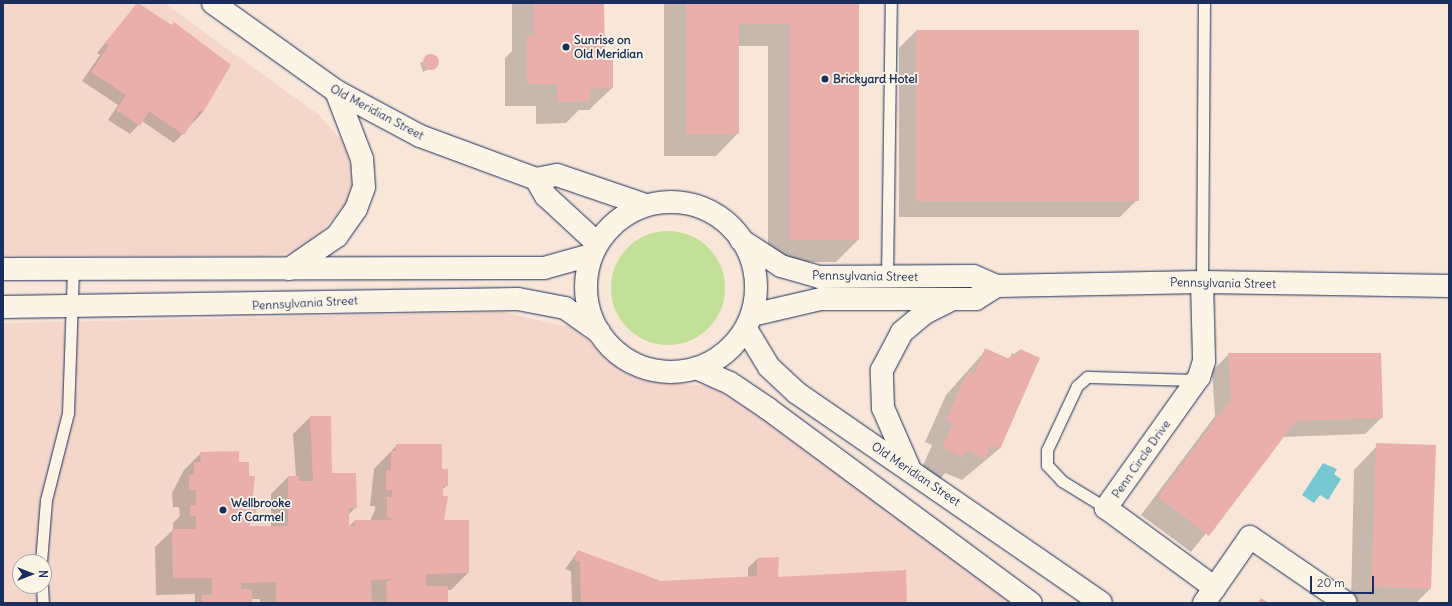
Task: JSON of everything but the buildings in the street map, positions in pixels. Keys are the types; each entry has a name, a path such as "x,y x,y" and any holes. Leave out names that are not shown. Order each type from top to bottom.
{"main road":[{"name":"Old Meridian Street","path":"213,3 336,91 420,136 536,179"},
{"path":"289,269 342,231 356,209 364,187 362,159 336,91"},
{"path":"594,249 546,196 536,179 557,175 645,205"},
{"path":"672,201 699,206 723,220 741,240 755,276 749,322 728,350 696,368 662,371 645,368 615,352 599,332 586,296 594,249 613,223 645,205 672,201"},
{"name":"Pennsylvania Street","path":"741,240 781,266 807,276 973,276 997,286 1202,282 1449,286"},
{"path":"3,269 544,268 594,249"},
{"name":"Penn Circle Drive","path":"1202,282 1204,361 1197,380 1106,508 1210,596 1250,537 1346,603"},
{"name":"Pennsylvania Street","path":"749,322 821,299 976,299 997,286"},
{"path":"910,470 883,408 882,370 902,332 925,313 955,298"},
{"name":"Pennsylvania Street","path":"3,307 518,299 565,308 599,332"},
{"name":"Old Meridian Street","path":"749,322 778,377 1102,603"},
{"path":"696,368 756,400 1031,603"}],"lane":[{"path":"887,277 891,3"},
{"path":"1202,282 1204,3"},
{"path":"42,554 46,500 68,413 69,307 73,269"},
{"path":"1106,508 1062,481 1047,465 1047,450 1077,386 1087,377 1197,380"}],"shaded area":[{"path":"3,3 164,3 319,115 342,141 351,167 351,188 346,203 318,236 294,252 268,256 3,257"},
{"path":"502,312 574,328 622,371 646,381 710,386 757,415 1018,603 3,603 3,323"}],"green space":[{"path":"668,231 690,235 708,248 721,266 725,288 721,310 708,328 690,341 668,345 646,341 628,328 615,310 611,288 615,266 628,248 646,235"}],"water":[{"path":"1323,463 1337,469 1334,474 1341,479 1328,500 1320,495 1314,503 1302,495"}],"place":[{"name":"Sunrise on Old Meridian","path":"566,47"},
{"name":"Brickyard Hotel","path":"825,79"},
{"name":"Wellbrooke of Carmel","path":"223,510"}]}
